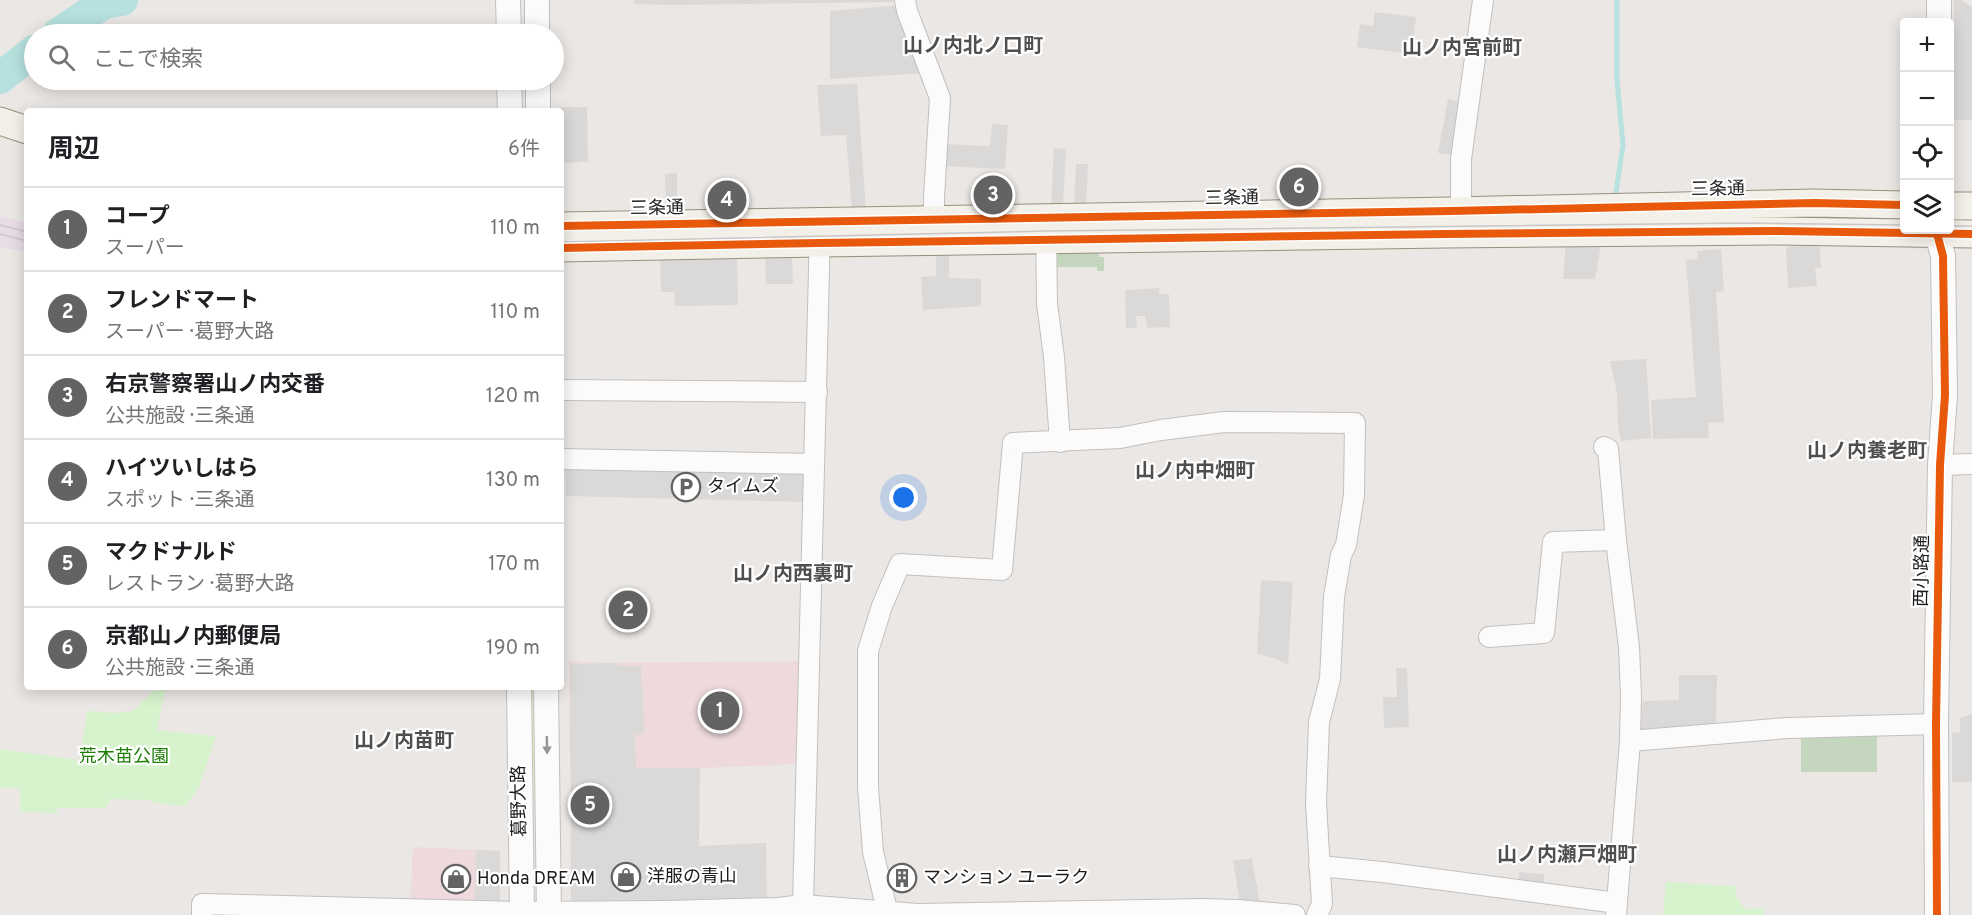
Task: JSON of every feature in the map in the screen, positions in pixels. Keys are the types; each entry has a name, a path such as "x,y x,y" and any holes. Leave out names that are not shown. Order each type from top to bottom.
{"main road":[{"path":"0,121 24,129"},
{"name":"三条通","path":"564,248 820,232 934,219 1046,229 1461,211 1802,203 1900,205"},
{"path":"1954,206 1972,206"},
{"name":"三条通","path":"564,225 820,232 1046,229 1900,231"},
{"name":"三条通","path":"1954,232 1972,234"}],"street":[{"path":"508,0 509,24"},
{"path":"537,0 537,24"},
{"path":"905,0 907,11 940,98 934,219"},
{"path":"1461,211 1461,159 1483,0"},
{"path":"1939,18 1940,0"},
{"path":"509,90 510,108"},
{"path":"538,90 538,108"},
{"path":"1046,229 1047,304 1054,357 1060,442"},
{"path":"803,905 820,232"},
{"name":"西小路通","path":"1937,234 1943,256 1945,395 1940,465 1936,724 1937,915"},
{"path":"564,390 817,392"},
{"path":"887,910 873,852 868,787 868,651 882,606 900,564 1002,570 1013,443 1120,438 1161,430 1224,423 1355,423 1354,495 1334,597 1330,679 1319,722 1316,779 1322,904 1317,915"},
{"path":"1319,866 1382,872 1616,909 1630,741 1629,646 1608,449 1604,447"},
{"path":"564,459 814,464"},
{"path":"1940,465 1972,464"},
{"path":"1489,637 1544,633 1553,542 1616,540"},
{"name":"葛野大路","path":"519,690 522,913"},
{"name":"葛野大路","path":"546,690 549,913"},
{"path":"1630,741 1788,728 1936,724"},
{"path":"521,815 548,816"},
{"path":"202,915 202,904 522,913 745,909 803,905 887,910 917,915 1204,909 1295,915"}],"shaded area":[{"path":"634,0 895,0 895,2 672,5 634,4"},
{"path":"1954,0 1961,0 1972,7 1972,120 1954,120"},
{"path":"901,5 927,73 830,79 830,11"},
{"path":"1375,12 1416,17 1411,54 1357,47 1360,24 1373,26"},
{"path":"857,84 866,211 852,211 846,135 821,136 817,85"},
{"path":"1448,99 1467,103 1459,156 1438,153"},
{"path":"587,107 588,162 564,163 564,108 560,108"},
{"path":"992,124 1008,125 1005,169 941,166 943,144 990,146"},
{"path":"1054,148 1066,149 1063,206 1051,206"},
{"path":"1076,164 1088,164 1086,207 1074,204"},
{"path":"677,173 677,212 666,213 665,174"},
{"path":"986,180 1004,180 1003,208 988,208"},
{"path":"0,216 24,222 24,251 0,248"},
{"path":"1566,240 1601,245 1595,279 1563,279"},
{"path":"1786,247 1820,247 1821,268 1815,268 1817,286 1788,288"},
{"path":"1721,249 1724,291 1716,292 1724,422 1708,423 1709,438 1653,439 1651,400 1696,397 1686,260 1698,259 1697,251"},
{"path":"792,253 793,284 766,284 765,254"},
{"path":"936,253 949,253 949,278 981,279 981,306 923,310 921,277 936,276"},
{"path":"737,254 738,305 675,306 674,292 661,292 660,256"},
{"path":"1159,288 1159,294 1169,294 1170,327 1147,328 1145,316 1136,316 1137,328 1126,328 1125,290"},
{"path":"1646,359 1651,438 1621,441 1618,427 1617,393 1610,361"},
{"name":"タイムズ","path":"565,465 800,470 807,477 806,502 566,496"},
{"path":"1261,580 1293,582 1288,665 1274,658 1257,654"},
{"path":"569,661 601,663 803,661 799,764 700,768 570,769"},
{"path":"617,663 618,666 641,666 644,734 635,735 636,768 700,768 699,846 766,843 767,905 571,907 570,664"},
{"path":"1396,668 1407,668 1409,727 1384,728 1383,697 1397,697"},
{"path":"1679,675 1717,675 1716,730 1641,734 1643,701 1679,700"},
{"path":"1972,714 1972,782 1952,782 1952,732 1960,733 1960,718"},
{"name":"Honda DREAM","path":"413,847 500,851 500,909 410,907"},
{"path":"476,850 500,851 500,909 474,908"},
{"path":"1252,858 1260,904 1240,903 1233,861"},
{"path":"1519,872 1544,874 1544,881 1540,887 1518,885"}],"green space":[{"path":"1054,251 1099,251 1099,257 1104,257 1104,271 1097,271 1097,267 1055,267"},
{"name":"荒木苗公園","path":"155,690 165,690 157,730 216,736 200,785 186,806 153,803 151,800 110,799 106,808 57,808 57,813 20,812 20,788 0,788 0,749 80,760 87,711 115,713 133,711"},
{"path":"530,690 534,690 534,801 532,800"},
{"path":"1877,731 1877,772 1801,772 1801,737 1820,737 1821,732"},
{"path":"1666,882 1735,886 1737,898 1745,909 1764,908 1764,915 1663,915"}],"waterway":[{"path":"73,24 104,3 122,0"},
{"path":"1616,192 1623,145 1617,80 1617,0"},
{"path":"0,78 24,59"}],"tram line":[{"path":"564,242 1046,231 1745,223 1900,225"},
{"path":"0,225 24,231"},
{"path":"1954,226 1972,226"},
{"path":"0,234 24,240"}],"cycle path":[{"path":"564,226 1814,203 1900,205"},
{"path":"564,248 1445,234 1772,231 1972,234"},
{"path":"1937,234 1943,256 1945,395 1940,465 1936,724 1937,915"}],"place":[{"name":"京都山ノ内郵便局","path":"1299,187"},
{"name":"右京警察署山ノ内交番","path":"993,195"},
{"name":"ハイツいしはら","path":"727,200"},
{"name":"タイムズ","path":"686,487"},
{"name":"フレンドマート","path":"628,610"},
{"name":"コープ","path":"720,711"},
{"name":"マクドナルド","path":"590,805"},
{"name":"洋服の青山","path":"626,877"},
{"name":"マンション ユーラク","path":"902,878"},
{"name":"Honda DREAM","path":"456,879"}],"district":[{"name":"山ノ内北ノ口町","path":"973,47"},
{"name":"山ノ内宮前町","path":"1462,49"},
{"name":"山ノ内養老町","path":"1867,452"},
{"name":"山ノ内中畑町","path":"1195,472"},
{"name":"山ノ内西裏町","path":"793,575"},
{"name":"山ノ内苗町","path":"404,742"},
{"name":"山ノ内瀬戸畑町","path":"1567,856"}]}
